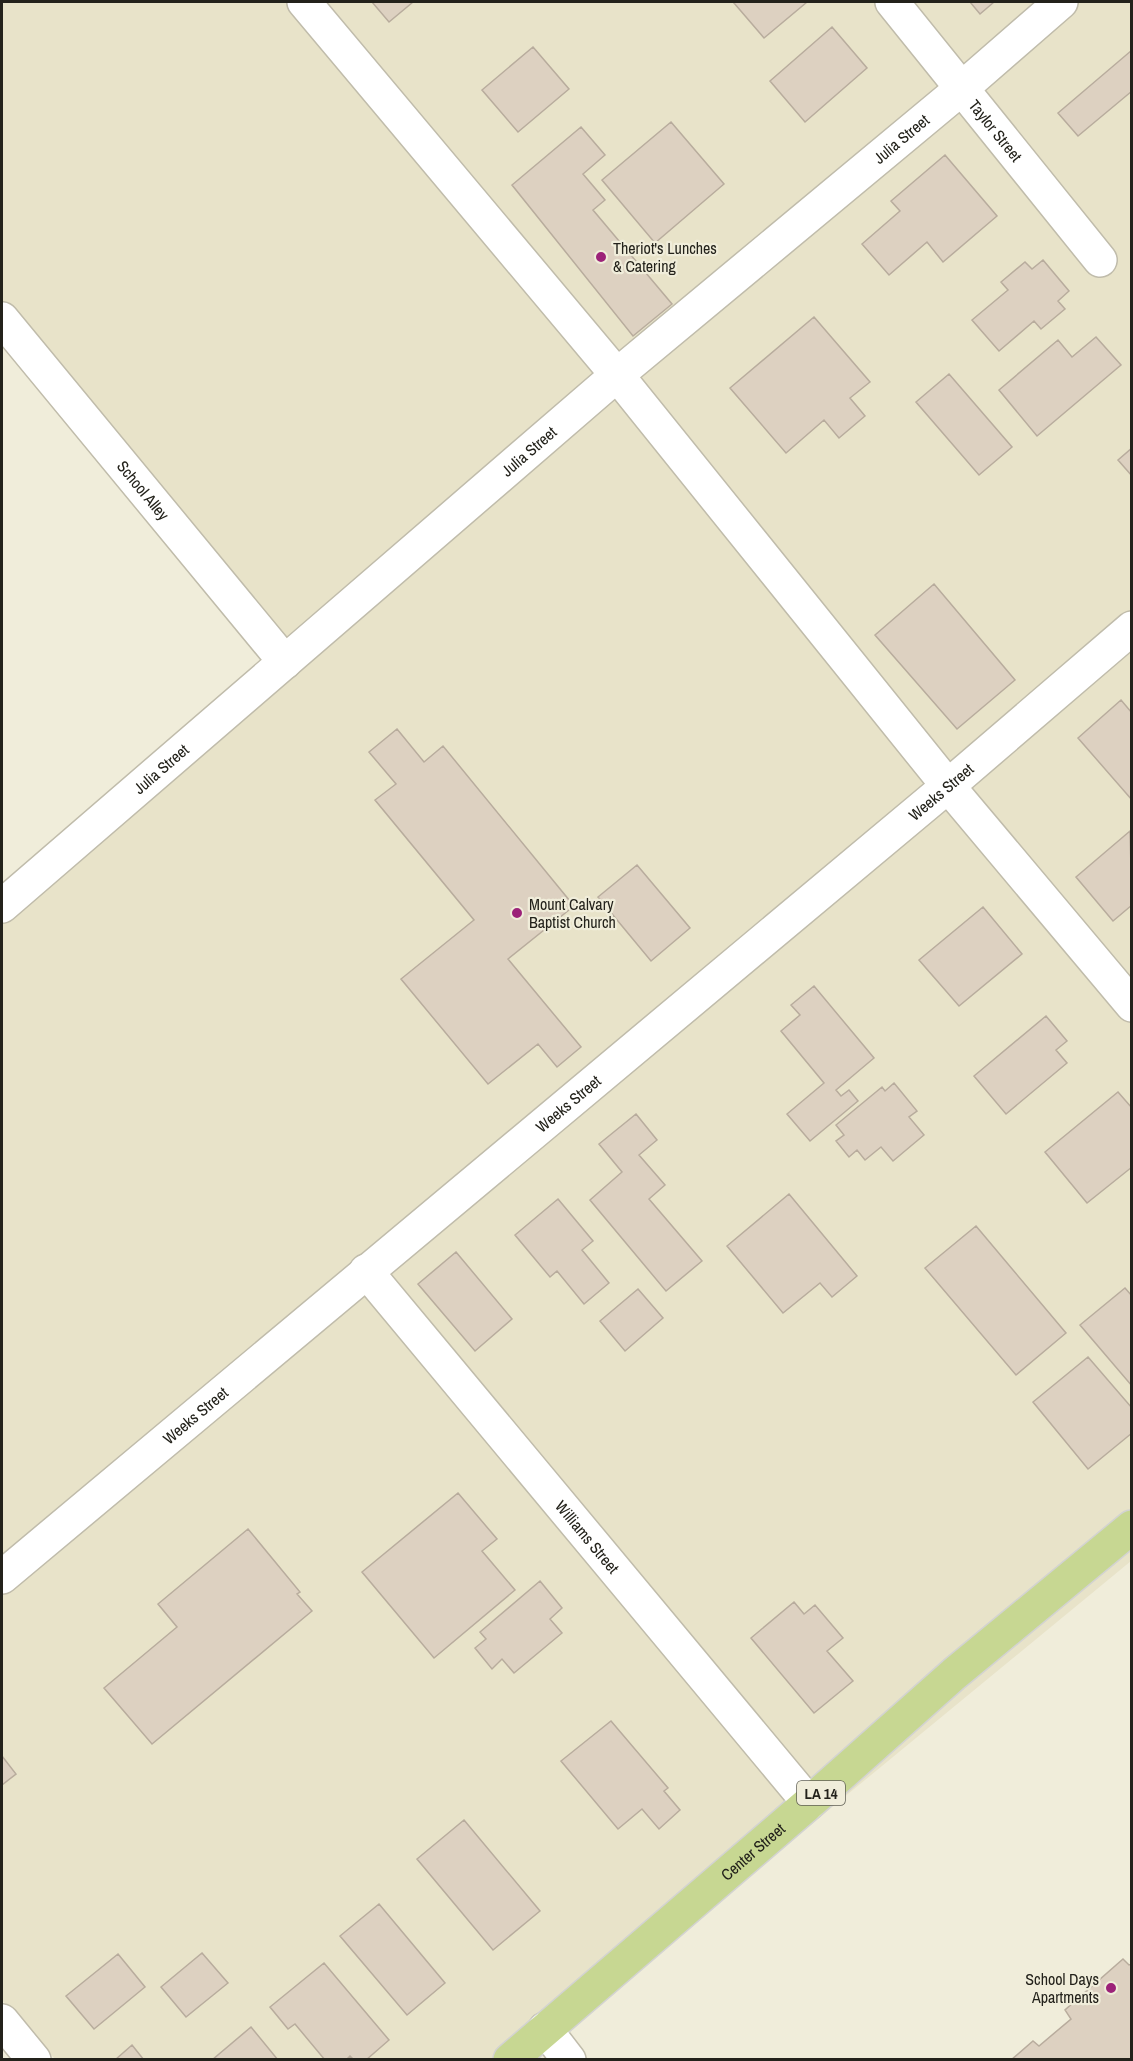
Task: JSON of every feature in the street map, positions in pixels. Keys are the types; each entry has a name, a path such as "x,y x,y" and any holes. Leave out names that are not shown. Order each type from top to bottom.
{"main road":[{"name":"Center Street","path":"510,2060 809,1803 954,1674 1131,1527"}],"street":[{"path":"304,2 617,375 948,786 1131,1005"},
{"name":"Taylor Street","path":"892,2 1100,260"},
{"name":"Julia Street","path":"2,906 617,375 962,89 1061,2"},
{"name":"School Alley","path":"2,319 285,662"},
{"name":"Weeks Street","path":"2,1577 948,786 1131,628"},
{"name":"Williams Street","path":"366,1271 809,1803"},
{"path":"2,2021 34,2060"},
{"path":"545,2029 569,2060"}],"shaded area":[{"path":"2,2 1131,2 1131,1561 526,2059 55,2059 2,2000 2,905 285,662 2,319"}],"building":[{"path":"372,2 413,2 389,22"},
{"path":"735,2 807,2 764,38"},
{"path":"970,2 994,2 980,14"},
{"path":"832,27 867,68 805,122 770,81"},
{"path":"533,47 569,89 518,132 482,90"},
{"path":"1132,50 1132,91 1078,136 1058,113"},
{"path":"671,122 724,184 655,243 602,180"},
{"name":"Theriot's Lunches & Catering","path":"581,127 605,155 583,174 605,200 593,210 672,304 633,336 512,185"},
{"path":"945,155 997,216 943,262 927,242 889,275 862,244 900,211 891,201"},
{"path":"1043,260 1069,291 1058,301 1065,309 1041,329 1034,321 999,351 972,320 1008,290 1001,282 1025,262 1032,269"},
{"path":"814,317 870,382 850,398 865,416 839,438 824,420 786,453 730,388"},
{"path":"1096,337 1121,365 1037,436 999,390 1058,340 1072,357"},
{"path":"949,374 1012,447 979,475 916,402"},
{"path":"1132,448 1132,476 1118,460"},
{"path":"934,584 1015,680 957,729 875,635"},
{"path":"1121,700 1132,713 1132,800 1078,738"},
{"name":"Mount Calvary Baptist Church","path":"397,729 424,762 443,746 574,906 508,959 581,1047 557,1067 538,1044 488,1084 401,979 474,920 375,800 396,784 369,752"},
{"path":"1130,831 1132,905 1113,921 1076,877"},
{"path":"637,865 690,928 651,961 598,897"},
{"path":"983,907 1022,954 959,1006 919,960"},
{"path":"814,986 874,1058 836,1090 841,1096 849,1090 858,1101 810,1141 787,1114 824,1083 781,1031 800,1015 791,1005"},
{"path":"1046,1016 1067,1041 1056,1050 1067,1063 1006,1114 974,1076"},
{"path":"894,1083 917,1111 909,1117 924,1135 893,1161 881,1147 865,1160 857,1150 849,1157 836,1141 844,1135 836,1125 882,1087 885,1091"},
{"path":"1118,1092 1132,1108 1132,1167 1087,1203 1045,1152"},
{"path":"636,1114 657,1140 639,1155 665,1185 649,1199 702,1261 666,1291 590,1200 622,1172 599,1144"},
{"path":"789,1194 857,1276 832,1297 820,1283 783,1313 727,1246"},
{"path":"558,1199 593,1241 582,1250 609,1283 584,1304 557,1271 550,1277 515,1235"},
{"path":"976,1226 1066,1333 1016,1375 925,1268"},
{"path":"456,1252 512,1319 475,1351 418,1284"},
{"path":"1125,1288 1132,1296 1132,1386 1080,1325"},
{"path":"638,1289 663,1318 625,1351 600,1321"},
{"path":"1088,1357 1132,1408 1132,1433 1088,1469 1033,1402"},
{"path":"458,1493 497,1539 482,1551 515,1590 434,1658 362,1572"},
{"path":"248,1529 300,1592 297,1594 312,1611 152,1744 104,1688 177,1627 158,1604"},
{"path":"540,1581 562,1608 550,1619 562,1633 514,1673 502,1659 492,1669 475,1648 486,1639 480,1632"},
{"path":"794,1602 804,1614 815,1605 843,1638 827,1651 853,1681 814,1713 751,1638"},
{"path":"611,1721 668,1788 664,1791 680,1810 659,1829 642,1809 618,1829 561,1761"},
{"path":"2,1756 16,1774 2,1785"},
{"path":"464,1820 540,1911 493,1950 417,1859"},
{"path":"379,1904 445,1983 407,2015 340,1936"},
{"path":"202,1953 228,1983 186,2017 161,1987"},
{"path":"118,1954 145,1987 94,2029 66,1996"},
{"name":"School Days Apartments","path":"1123,1959 1129,1965 1132,1964 1132,2060 1011,2060 1033,2041 1039,2046 1071,2019 1065,2010"},
{"path":"324,1963 389,2040 366,2060 354,2060 350,2056 346,2060 325,2060 295,2024 288,2029 270,2007"},
{"path":"251,2027 278,2060 212,2060"},
{"path":"132,2045 144,2060 115,2060"}],"place":[{"name":"Theriot's Lunches & Catering","path":"601,257"},
{"name":"Mount Calvary Baptist Church","path":"517,913"},
{"name":"School Days Apartments","path":"1111,1988"}]}
